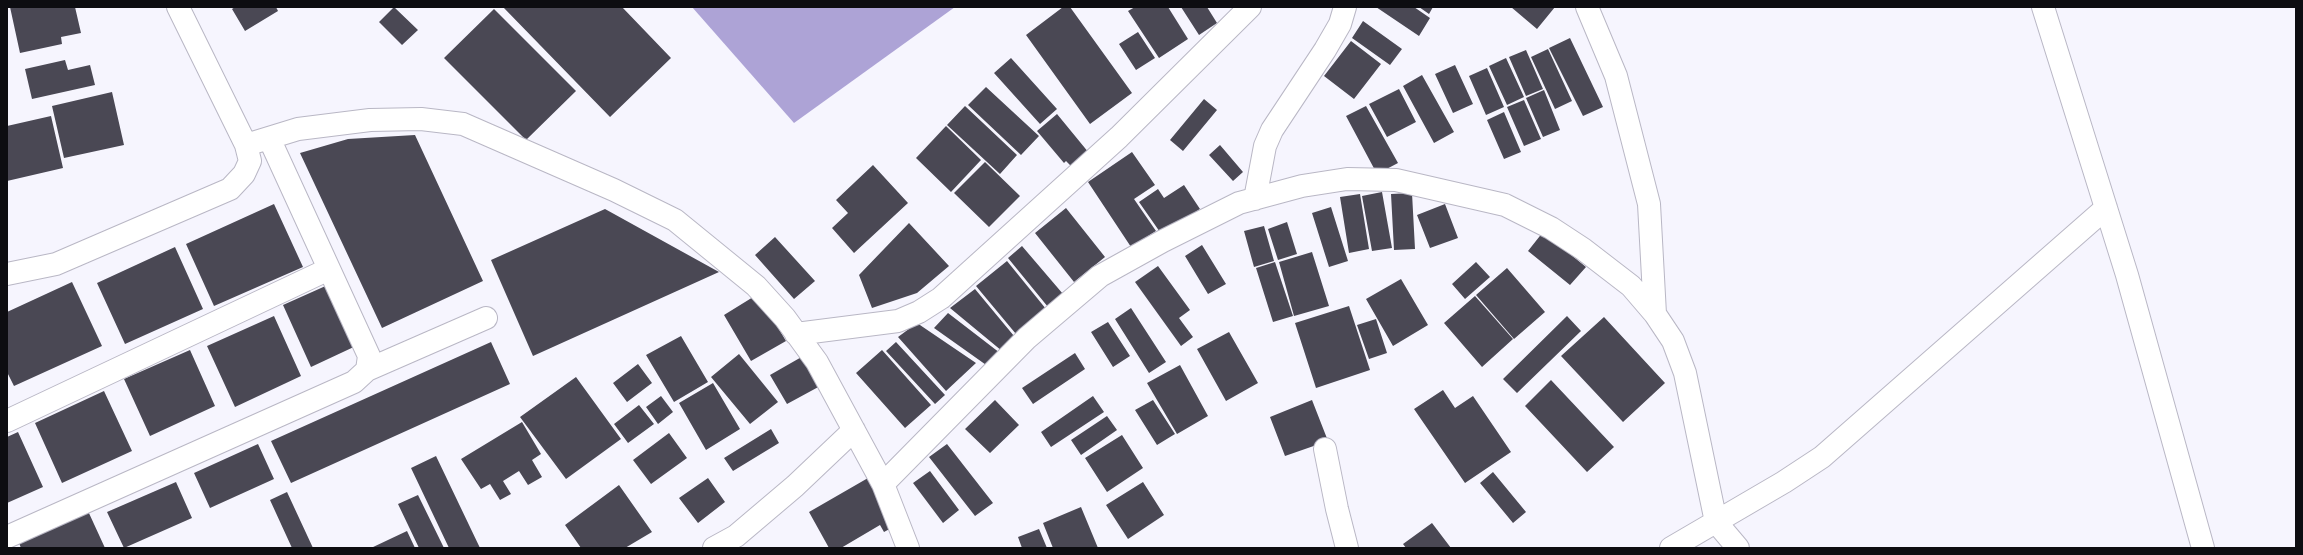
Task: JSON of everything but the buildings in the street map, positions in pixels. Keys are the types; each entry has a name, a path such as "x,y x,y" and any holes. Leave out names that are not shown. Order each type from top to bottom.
{"street":[{"path":"7,274 56,264 230,189 244,174 250,161 246,145 178,7"},
{"path":"796,334 898,321 919,312 941,298 1120,137 1250,7"},
{"path":"1256,199 1265,146 1272,130 1325,50 1340,24 1345,7"},
{"path":"1587,7 1616,76 1649,204 1654,314"},
{"path":"2043,7 2126,275 2204,548"},
{"path":"246,145 298,129 370,120 421,119 462,124 614,190 675,220 756,286 817,362 883,484 908,548"},
{"path":"269,138 369,356 367,370"},
{"path":"883,484 1027,338 1100,276 1163,241 1239,203 1302,186 1339,180 1396,180 1505,205 1551,228 1583,249 1631,286 1654,314 1673,341 1685,373 1716,522 1738,548"},
{"path":"1671,548 1784,482 1822,457 2106,208"},
{"path":"7,421 329,269"},
{"path":"7,537 354,382 367,370 486,318"},
{"path":"714,548 736,536 795,486 854,430"},
{"path":"1325,449 1337,509 1347,548"}],"shaded area":[{"path":"692,7 955,7 794,123"}]}
